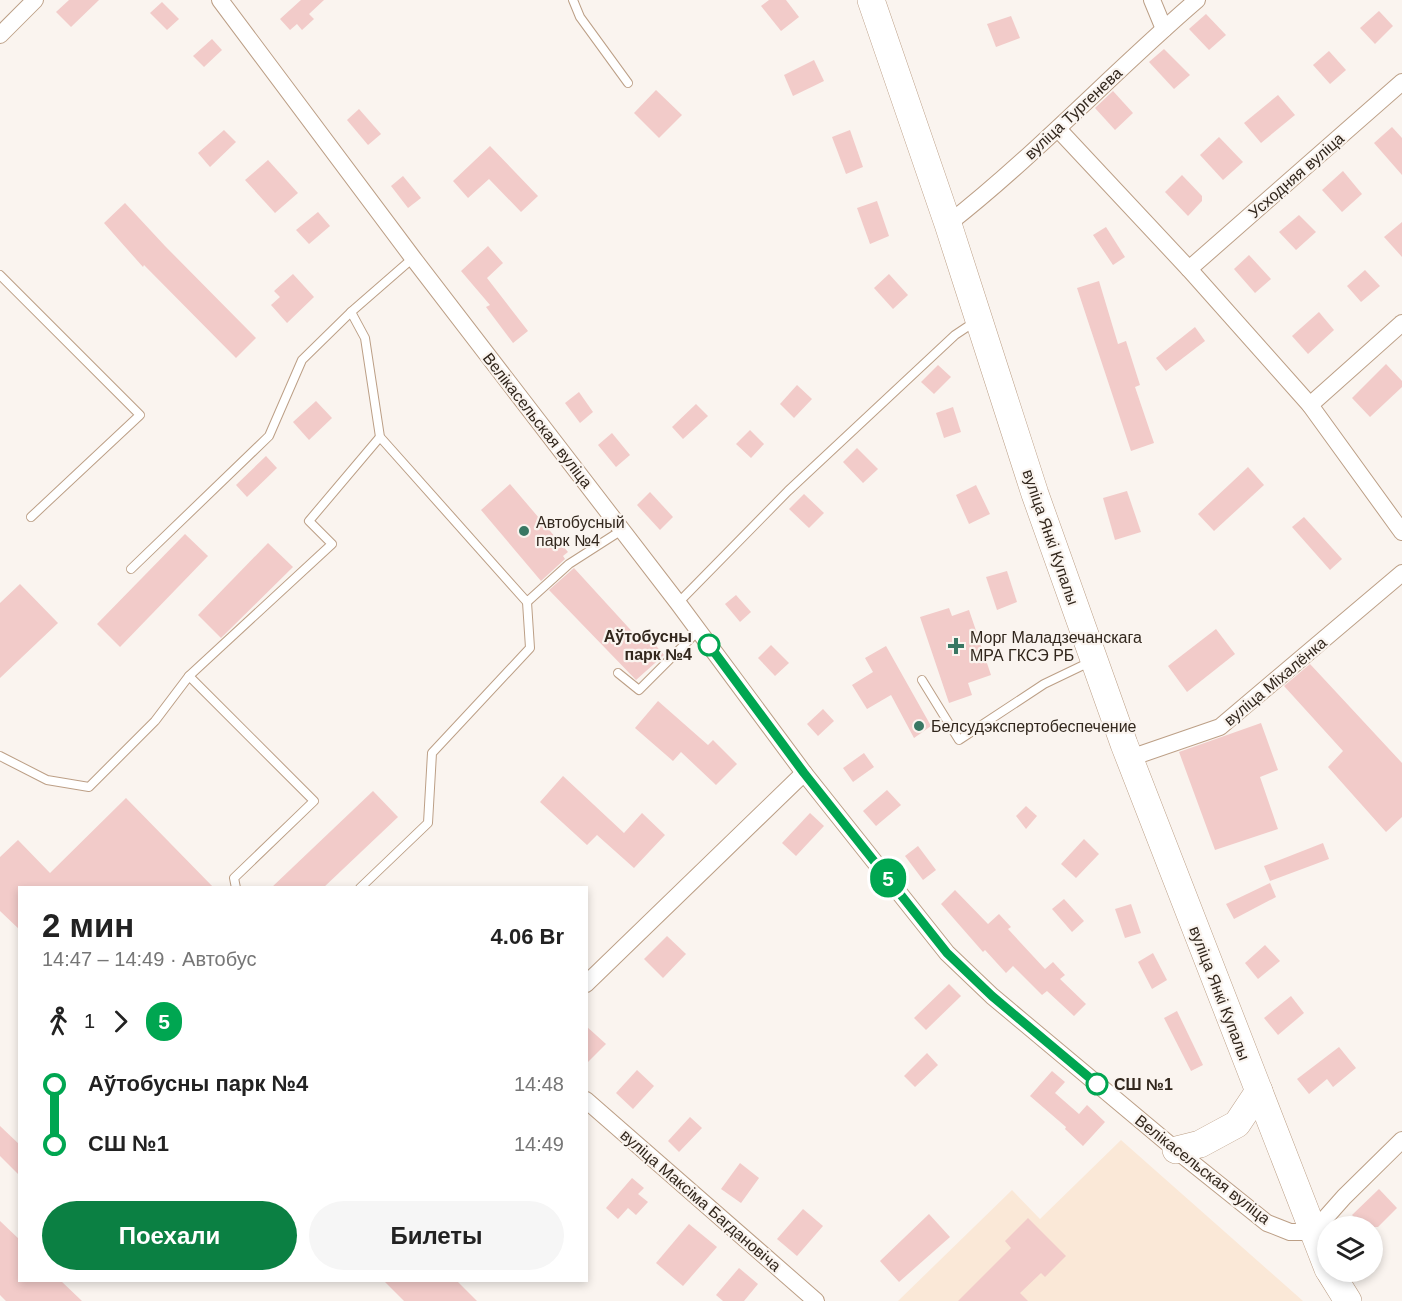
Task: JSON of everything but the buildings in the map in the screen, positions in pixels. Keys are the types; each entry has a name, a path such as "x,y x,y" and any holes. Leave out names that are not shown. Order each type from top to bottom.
{"main road":[{"name":"вуліца Янкі Купалы","path":"872,0 948,224 1035,494 1130,758 1317,1242"},
{"path":"1176,1150 1200,1144 1237,1124 1259,1091"},
{"name":"вуліца Янкі Купалы","path":"1336,1282 1348,1301"}],"street":[{"path":"0,35 35,0"},
{"name":"Велікасельская вуліца","path":"220,0 413,258 678,603 804,773 947,953 992,996 1267,1223 1290,1232 1313,1232"},
{"path":"1152,0 1164,28"},
{"name":"вуліца Тургенева","path":"948,224 974,204 1058,129 1164,28 1197,0"},
{"name":"Усходняя вуліца","path":"1189,269 1402,82"},
{"path":"1058,129 1189,269 1310,405 1402,532"},
{"path":"1310,405 1402,323"},
{"name":"вуліца Міхалёнка","path":"1130,758 1220,727 1402,573"},
{"path":"588,982 804,773"},
{"name":"вуліца Максіма Багдановіча","path":"588,1102 816,1301"},
{"path":"1313,1232 1344,1197 1402,1140"}],"lane":[{"path":"573,0 580,17 628,83"},
{"path":"131,568 269,436 302,360 351,312 413,258"},
{"path":"0,275 140,415 31,518"},
{"path":"351,312 365,338 380,437 527,602 530,648 432,753 428,823 362,886"},
{"path":"678,603 788,491 955,335 979,319"},
{"path":"0,756 47,780 88,787 155,722 189,676 332,544 309,520 380,437"},
{"path":"527,602 569,564 622,530"},
{"path":"618,673 639,690 698,631"},
{"path":"922,680 959,740 1044,684 1095,660"},
{"path":"189,676 314,801 234,878 236,886"}],"shaded area":[{"name":"СШ №1","path":"1121,1140 1303,1301 898,1301 1012,1190 1040,1219"}],"bus line":[{"name":"5","path":"709,645 804,773 947,953 992,996 1097,1084"}],"place":[{"name":"Автобусный парк №4","path":"524,531"},
{"name":"Аўтобусны парк №4","path":"709,645"},
{"name":"Морг Маладзечанскага МРА ГКСЭ РБ","path":"956,646"},
{"name":"Белсудэкспертобеспечение","path":"919,726"},
{"name":"СШ №1","path":"1097,1084"}]}
